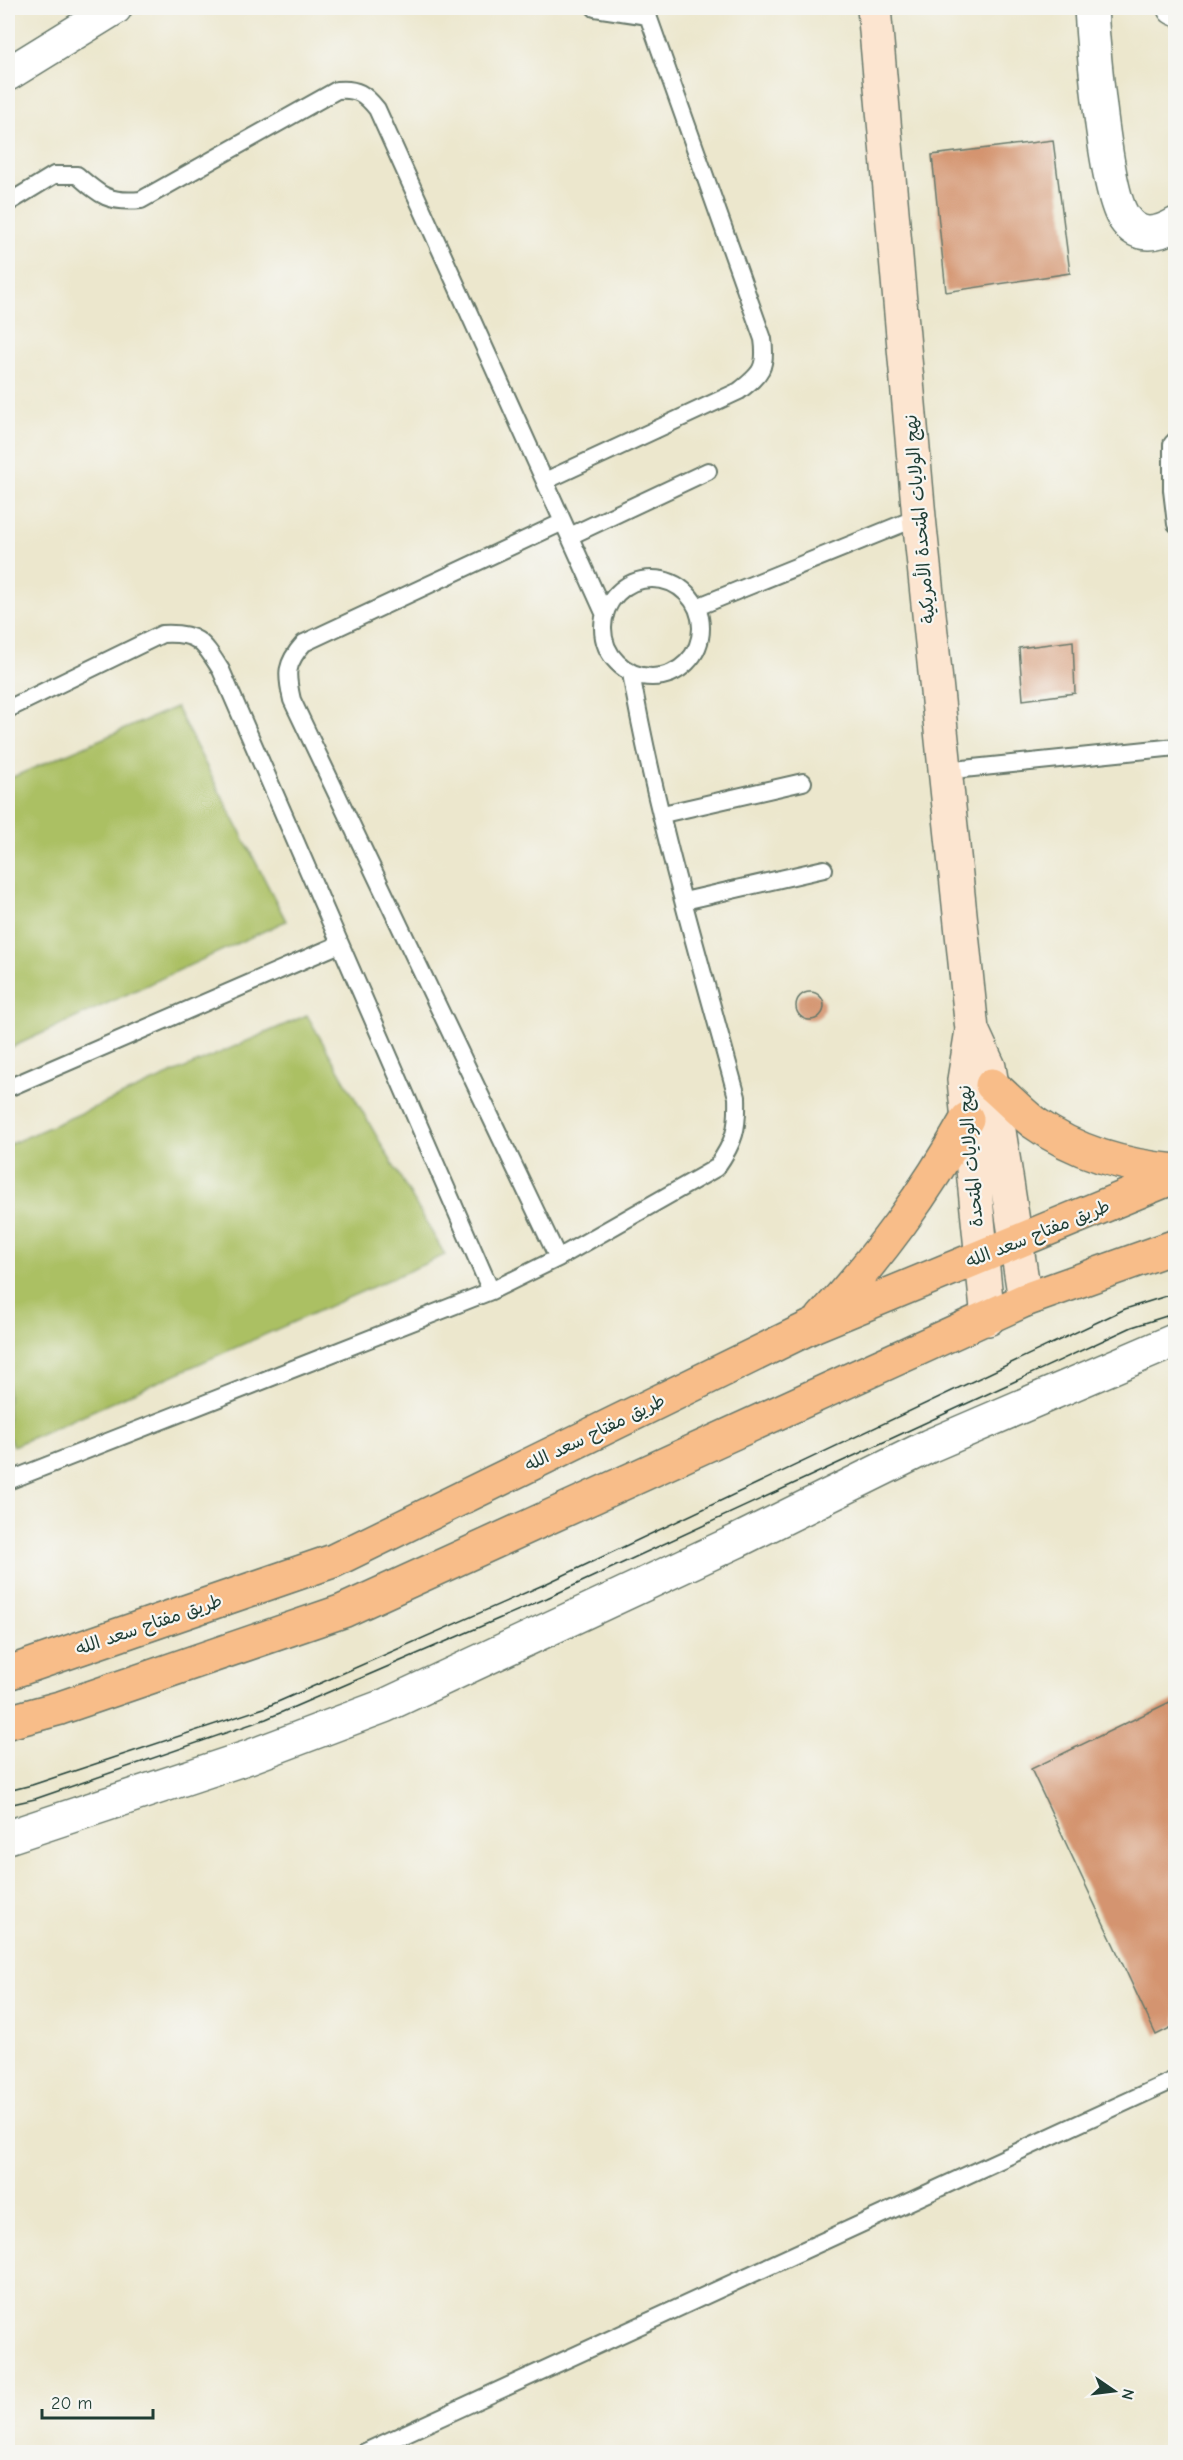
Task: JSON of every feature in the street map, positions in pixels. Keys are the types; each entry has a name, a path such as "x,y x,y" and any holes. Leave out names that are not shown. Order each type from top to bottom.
{"highway":[{"path":"992,1084 1033,1122 1079,1149 1132,1167 1176,1171"},
{"path":"814,1325 859,1278 899,1228 935,1175 967,1119"},
{"name":"طريق مفتاح سعد الله","path":"8,1673 333,1561 814,1325 1176,1176"},
{"path":"8,1722 60,1708 343,1611 1025,1300 1176,1246"}],"street":[{"path":"8,75 116,8"},
{"name":"نهج الولايات المتحدة الأمريكية","path":"874,8 919,517 972,1030"},
{"path":"1091,8 1107,152 1118,209 1132,227 1143,233 1156,234 1176,224"},
{"path":"972,1030 986,1060 992,1084 1025,1300"},
{"name":"نهج الولايات المتحدة","path":"972,1030 964,1080 988,1318"},
{"path":"8,1837 249,1757 384,1706 726,1546 929,1446 1176,1340"}],"lane":[{"path":"545,481 739,391 759,375 765,357 763,339 648,16 595,8"},
{"path":"8,203 54,175 77,175 99,194 118,202 141,200 337,90 351,89 366,95 377,109 605,615"},
{"path":"1176,440 1172,444 1172,490 1176,524"},
{"path":"558,1258 292,700 287,678 290,658 304,643 566,529 708,471"},
{"path":"697,607 919,517"},
{"path":"657,579 673,583 687,594 697,607 701,624 700,641 693,657 681,669 665,676 648,678 631,673 618,663 608,649 604,633 605,615 612,600 624,588 640,581 657,579"},
{"path":"8,710 162,634 184,633 203,642 221,670 491,1291"},
{"path":"8,1481 491,1291 558,1258 716,1168 731,1146 738,1125 737,1097 684,901 640,721 631,673"},
{"path":"944,771 1176,747"},
{"path":"663,814 803,782"},
{"path":"684,901 824,869"},
{"path":"8,1088 340,944"},
{"path":"365,2452 1176,2079"}],"green space":[{"path":"176,707 286,921 8,1049 8,779"},
{"path":"307,1015 445,1255 13,1446 8,1435 8,1145"}],"building":[{"path":"1053,140 1070,273 946,292 932,155"},
{"path":"1073,641 1075,693 1023,700 1019,648"},
{"path":"810,992 820,996 824,1006 820,1016 810,1020 800,1016 796,1006 800,996"},
{"path":"1176,1699 1176,2025 1156,2035 1031,1769"}],"tram line":[{"path":"8,1791 264,1708 543,1585 1125,1309 1176,1293"},
{"path":"8,1805 35,1799 266,1719 547,1598 1132,1327 1176,1313"}]}
